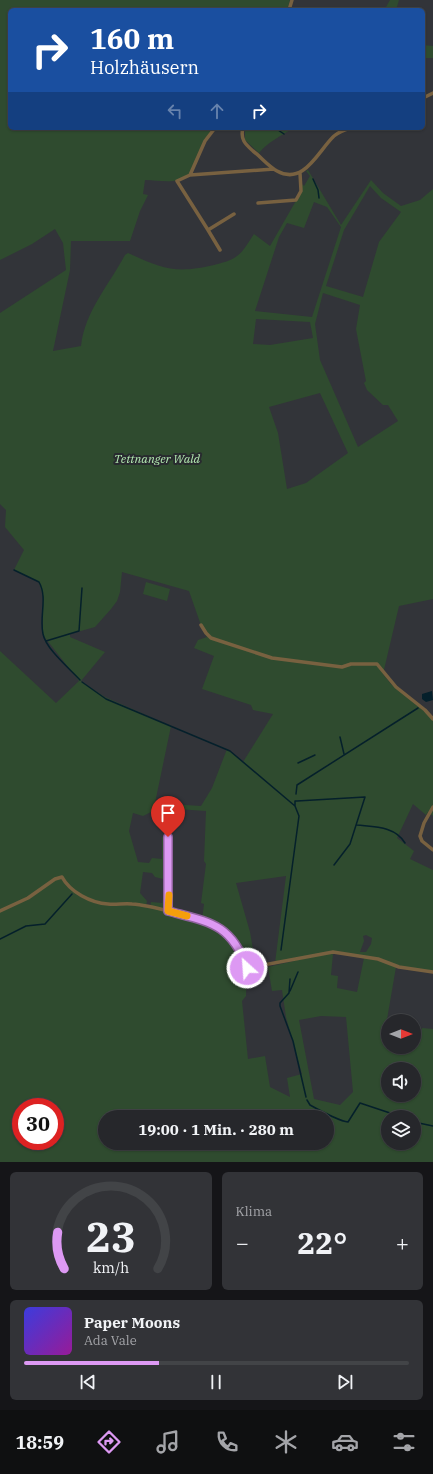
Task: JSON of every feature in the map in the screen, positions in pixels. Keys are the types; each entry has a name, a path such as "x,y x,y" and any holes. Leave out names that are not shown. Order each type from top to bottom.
{"street":[{"path":"190,175 205,141 213,130"},
{"path":"242,130 241,136 243,141 274,169 284,173 300,173 310,164 334,136 346,130"},
{"path":"220,250 177,181 190,175 274,169"},
{"path":"258,203 296,200 300,190 300,173"},
{"path":"208,230 234,214"},
{"path":"202,624 206,633 211,638 272,658 342,667 351,664 377,664 396,687 425,710 433,719"},
{"path":"433,807 422,828 420,836 422,841 433,850"},
{"path":"168,837 168,911"},
{"path":"0,911 28,898 55,879 62,877 81,895 95,902 107,904 133,904 168,911 214,924 226,933 234,943 247,968 250,969 333,952 378,959 399,967 433,972"}],"green space":[{"name":"Tettnanger Wald","path":"0,0 290,0 288,8 8,8 8,130 212,130 204,140 190,175 173,181 145,180 143,194 148,195 140,211 130,241 71,241 70,270 53,351 81,346 83,333 92,310 125,255 128,253 161,266 189,269 214,265 232,259 242,251 254,234 270,246 301,192 302,184 304,186 310,176 306,171 308,170 341,225 371,180 383,193 401,206 420,200 433,189 433,599 399,606 383,674 391,684 433,718 433,816 428,812 426,815 413,804 397,838 414,851 410,859 433,870 433,971 405,968 378,958 364,958 382,961 396,967 388,1014 381,1014 381,1054 421,1054 422,1028 433,1029 433,1162 0,1162 0,651 56,703 79,681 43,635 43,596 39,583 36,580 14,570 24,550 5,527 6,510 0,504 0,313 66,270 63,243 55,229 32,244 0,260","holes":["370,186 381,198 401,212 379,242 363,297 326,286 344,230","314,202 327,207 341,227 312,317 255,311 279,237 287,223 304,228","323,293 360,305 356,329 366,381 364,383 367,390 383,405 388,405 398,421 358,447 320,360 315,324","256,319 310,322 313,338 270,345 253,344","320,393 348,453 306,483 287,489 278,433 269,407","122,572 189,591 203,631 207,637 198,640 194,648 214,656 202,689 251,705 253,710 273,714 243,762 227,749 212,788 201,806 155,803 171,726 105,697 81,681 105,652 70,637 70,634 95,627 117,601 120,592","162,808 206,811 204,861 206,864 201,903 204,904 202,920 171,912 172,870 166,837 162,837 162,859 152,858 149,863 138,862 129,831 133,813 143,816 151,812 162,814","143,872 152,873 155,877 163,879 162,903 151,902 150,907 146,906 147,901 140,893","286,876 275,963 295,958 294,961 268,967 272,991 282,990 286,1017 302,1074 287,1078 290,1097 270,1087 265,1056 248,1059 242,1001 246,996 247,968 256,967 250,932 236,883","366,935 372,938 371,944 366,952 360,952 364,941 363,936","336,951 364,956 357,992 337,988 338,976 331,975 333,954","321,1016 346,1017 353,1092 340,1105 314,1099 299,1020"]},
{"path":"390,0 399,0 397,8 386,7"},
{"path":"425,45 433,46 433,58 425,58"},
{"path":"245,130 290,130 271,142 259,153 245,140"},
{"path":"146,582 170,589 167,601 143,594"}],"water":[{"path":"432,691 433,700 426,702 422,699 422,694"}],"waterway":[{"path":"278,130 284,134"},
{"path":"313,179 318,190 319,198"},
{"path":"14,570 39,582 43,594 42,628 45,640 53,652 80,680"},
{"path":"46,641 79,631 82,588"},
{"path":"82,682 106,699 230,751 295,806 299,816 281,950"},
{"path":"296,794 297,785 418,708"},
{"path":"340,737 344,754"},
{"path":"298,763 315,755"},
{"path":"295,806 295,801 365,797 350,844 334,865"},
{"path":"357,825 390,830 401,837 405,843"},
{"path":"0,939 26,926 45,924 72,894"},
{"path":"290,991 298,972"},
{"path":"290,979 289,993 280,1003 280,1006 293,1041 306,1097"},
{"path":"307,1100 310,1105 318,1110 334,1118 348,1122 360,1103 381,1110"},
{"path":"421,1123 433,1126"}],"slow traffic":[{"path":"169,895 168,911 187,916"}],"route":[{"path":"168,837 168,911 214,924 226,933 234,943 247,968"}]}
